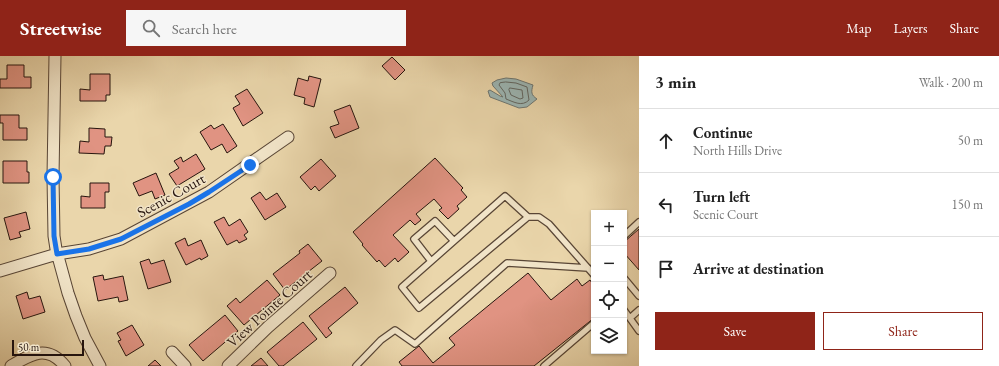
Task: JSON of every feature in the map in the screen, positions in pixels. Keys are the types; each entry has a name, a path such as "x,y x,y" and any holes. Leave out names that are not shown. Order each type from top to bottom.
{"street":[{"path":"55,56 53,177 54,236 57,254 76,316 85,338 100,366"},
{"name":"Scenic Court","path":"0,271 57,254 105,245 141,229 209,192 288,137"},
{"name":"View Pointe Court","path":"228,366 330,273"},
{"path":"11,366 27,356 43,352 56,357 65,366"},
{"path":"172,352 184,366"}],"lane":[{"path":"528,217 505,196 402,287 419,308 528,217 539,217 549,224 591,272"},
{"path":"431,261 414,239 435,220 454,241"},
{"path":"627,233 639,222"},
{"path":"356,366 381,340 395,330 415,344 507,263 588,268"},
{"path":"627,282 639,296"},
{"path":"630,318 639,310"},
{"path":"627,314 639,331"},
{"path":"544,366 591,325"}],"water":[{"path":"506,78 516,79 533,85 532,93 537,99 527,107 519,108 490,97 488,91 490,90 503,97 492,83"}],"building":[{"path":"392,57 405,70 395,80 382,66"},
{"path":"7,65 24,65 24,77 31,77 31,88 0,88 0,79 7,79"},
{"path":"90,74 110,74 110,95 106,95 106,101 80,101 80,89 90,90"},
{"path":"309,76 321,79 314,107 304,104 305,98 294,95 298,78 308,81"},
{"path":"247,89 263,113 243,126 233,108 240,104 235,96"},
{"path":"350,105 359,128 335,138 330,127 339,124 334,111"},
{"path":"0,115 19,115 19,128 27,128 27,140 3,140 3,123 0,123"},
{"path":"223,124 237,146 227,153 222,144 211,150 200,132 211,125 214,129"},
{"path":"89,128 105,129 105,137 112,137 111,146 105,146 104,154 79,153 80,141 89,142"},
{"path":"196,154 205,169 177,186 169,174 179,168 174,161 181,157 183,162"},
{"path":"435,158 463,188 461,190 467,197 457,206 459,209 448,219 439,210 442,208 434,199 416,214 421,220 415,225 410,220 393,235 409,252 398,262 395,258 385,267 379,260 377,262 353,232"},
{"path":"321,159 336,176 319,191 315,186 311,190 300,177"},
{"path":"3,161 27,161 29,183 3,183"},
{"path":"156,173 165,195 155,199 152,191 139,196 133,183"},
{"path":"90,183 109,183 109,192 105,192 105,208 81,208 81,196 90,197"},
{"path":"260,192 266,200 277,193 286,207 265,220 251,198"},
{"path":"26,212 30,229 19,232 21,237 10,240 4,218"},
{"path":"224,217 229,226 240,219 248,232 244,235 247,239 239,243 237,240 227,245 214,222"},
{"path":"639,229 639,270 627,256 627,239"},
{"path":"185,238 188,246 201,240 208,256 186,265 175,243"},
{"path":"308,244 322,261 285,290 273,274 300,253 299,251"},
{"path":"149,259 151,264 164,260 171,282 148,289 140,262"},
{"path":"528,273 551,300 577,279 582,286 590,280 591,282 591,320 534,366 402,366 399,362 419,346 433,363 455,345 449,338"},
{"path":"103,275 104,280 123,276 128,300 119,302 118,297 98,301 93,277"},
{"path":"267,280 280,295 244,325 227,306 236,298 240,303"},
{"path":"345,287 358,303 328,328 332,333 326,338 309,316"},
{"path":"27,292 29,299 40,296 45,312 23,319 16,296"},
{"path":"225,315 238,331 203,361 189,345"},
{"path":"303,322 317,339 283,366 279,366 267,352"},
{"path":"132,325 144,345 126,356 118,341 121,340 117,333"},
{"path":"261,358 268,366 251,366"},
{"path":"155,360 161,366 148,366"}],"route":[{"path":"53,177 54,236 57,254 89,249 121,239 189,204 250,165"}]}
